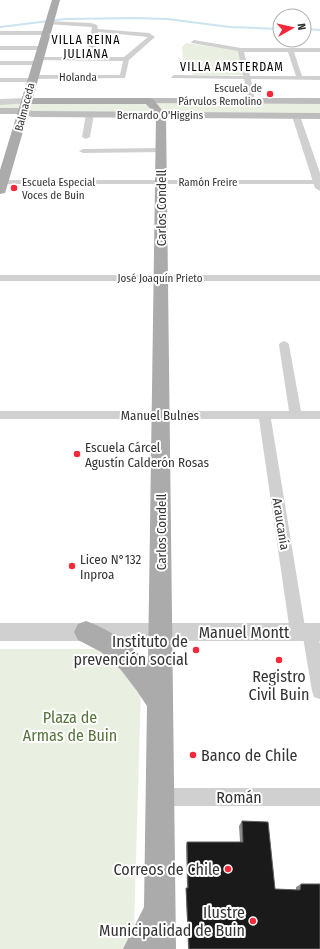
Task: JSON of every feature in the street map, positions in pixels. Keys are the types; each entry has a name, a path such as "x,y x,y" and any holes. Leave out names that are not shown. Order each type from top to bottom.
{"main road":[{"name":"Balmaceda","path":"1,185 25,107 45,33 57,0"},
{"name":"Bernardo O'Higgins","path":"25,107 33,114 90,114 252,101 320,101"},
{"name":"Bernardo O'Higgins","path":"0,111 25,107 155,108 320,116"},
{"name":"Carlos Condell","path":"155,108 161,150 160,949"},
{"path":"86,632 99,636 120,653 145,680 160,704"},
{"path":"139,949 160,907"}],"street":[{"path":"49,22 95,26 90,59"},
{"path":"0,63 126,59 152,37 95,30"},
{"path":"0,33 45,33"},
{"path":"194,42 241,50 320,50"},
{"path":"0,48 41,48"},
{"path":"241,50 252,101"},
{"path":"290,50 300,78"},
{"name":"Holanda","path":"0,80 123,77 126,59"},
{"path":"174,77 320,78"},
{"name":"Bernardo O'Higgins","path":"0,102 25,107"},
{"path":"86,137 90,114"},
{"path":"296,116 319,184"},
{"path":"83,150 161,150"},
{"name":"Ramón Freire","path":"1,185 161,182 319,184"},
{"name":"José Joaquín Prieto","path":"0,278 320,278"},
{"path":"284,345 296,415"},
{"name":"Manuel Bulnes","path":"0,414 320,415"},
{"name":"Araucanía","path":"264,415 309,632"},
{"name":"Manuel Montt","path":"0,632 309,632"},
{"path":"309,632 320,691"},
{"name":"Román","path":"159,797 320,797"}],"green space":[{"path":"186,43 238,50 244,75 193,75 190,65 183,61 182,47"},
{"path":"0,102 320,103 320,113 43,112 0,109"},
{"name":"Plaza de Armas de Buin","path":"0,649 104,649 141,688 134,927 130,949 0,949"}],"building":[{"name":"Ilustre Municipalidad de Buin","path":"242,821 268,822 275,889 300,890 301,884 320,884 320,949 189,949 186,888 188,888 187,842 243,842"}],"waterway":[{"path":"0,27 65,19 135,18 167,19 230,27 272,29"},
{"path":"312,30 320,30"}],"place":[{"name":"Escuela de Párvulos Remolino","path":"270,94"},
{"name":"Escuela Especial Voces de Buin","path":"14,188"},
{"name":"Escuela Cárcel Agustín Calderón Rosas","path":"77,454"},
{"name":"Liceo N°132 Inproa","path":"72,566"},
{"name":"Instituto de prevención social","path":"196,650"},
{"name":"Registro Civil Buin","path":"279,660"},
{"name":"Banco de Chile","path":"193,755"},
{"name":"Correos de Chile","path":"228,869"},
{"name":"Ilustre Municipalidad de Buin","path":"253,921"}],"district":[{"name":"VILLA REINA JULIANA","path":"86,47"},
{"name":"VILLA AMSTERDAM","path":"232,67"}]}
